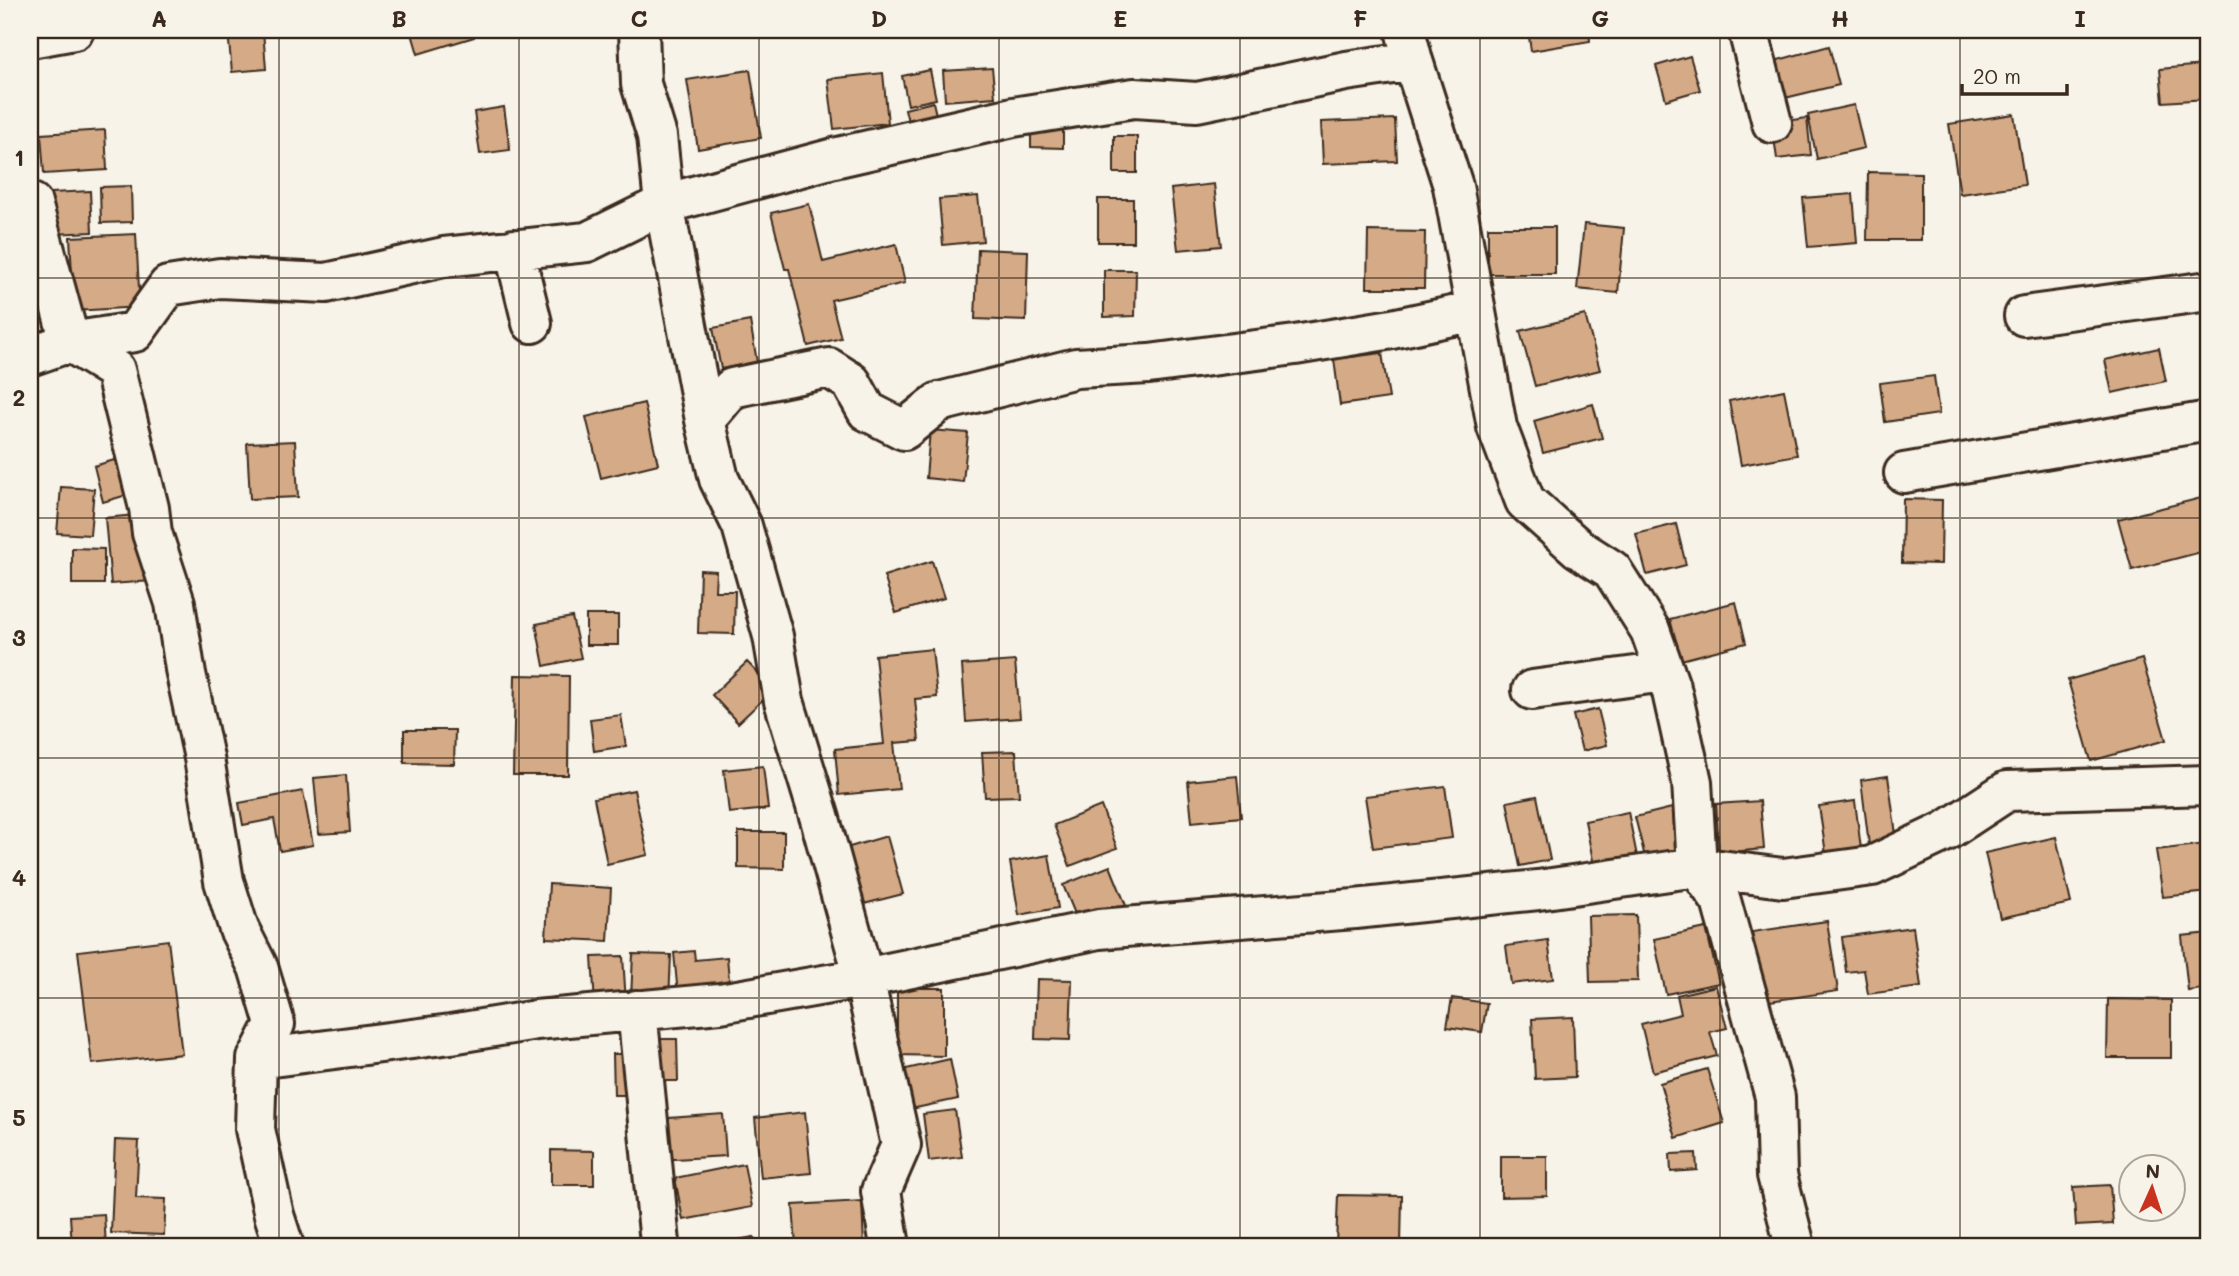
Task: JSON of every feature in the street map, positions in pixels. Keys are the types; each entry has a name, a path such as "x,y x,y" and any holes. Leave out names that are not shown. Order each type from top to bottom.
{"street":[{"path":"30,38 74,30"},
{"path":"639,30 641,84 657,136 664,204 705,420 719,479 742,526 773,636 784,701 863,978 901,1145 881,1191 890,1246"},
{"path":"1748,30 1772,122"},
{"path":"30,356 70,342 135,331 168,286 220,278 326,283 443,257 587,242 664,204 834,158 1013,117 1134,99 1198,102 1346,71 1409,45 1454,186 1497,427 1525,500 1579,549 1612,570 1650,630 1672,692 1692,782 1697,867 1721,901 1775,1097 1777,1175 1795,1246"},
{"path":"32,203 70,342 115,370 149,508 152,533 175,603 224,881 239,929 258,967 275,1024 257,1059 255,1129 274,1215 284,1246"},
{"path":"514,249 533,323"},
{"path":"2024,316 2209,291"},
{"path":"705,420 732,388 828,368 851,383 867,411 904,430 939,402 1076,368 1149,364 1257,350 1392,329 1475,311"},
{"path":"1904,473 2209,421"},
{"path":"1532,690 1665,671"},
{"path":"257,1059 536,1020 720,1003 863,978 1099,929 1446,900 1697,867 1783,878 1872,866 1946,831 2007,791 2209,785"},
{"path":"637,1010 660,1243"}],"building":[{"path":"263,30 266,69 232,72 228,32"},
{"path":"411,30 472,30 474,37 418,54"},
{"path":"1273,30 1312,30 1274,34"},
{"path":"1528,30 1589,30 1590,41 1531,51"},
{"path":"1829,46 1839,85 1785,98 1771,62"},
{"path":"1690,56 1700,90 1666,100 1656,66"},
{"path":"2203,65 2206,99 2163,102 2160,69"},
{"path":"992,68 995,97 945,101 943,71"},
{"path":"750,70 761,138 698,149 687,80"},
{"path":"930,70 936,99 908,105 902,76"},
{"path":"883,73 888,123 834,129 828,79"},
{"path":"933,102 940,132 912,138 905,109"},
{"path":"1854,105 1864,148 1817,159 1808,115"},
{"path":"504,107 510,150 480,154 474,112"},
{"path":"2014,114 2025,185 1960,194 1949,124"},
{"path":"1807,118 1811,155 1777,159 1772,123"},
{"path":"1395,119 1397,161 1323,164 1321,122"},
{"path":"1031,126 1063,126 1063,148 1031,147"},
{"path":"105,130 107,170 44,174 41,134"},
{"path":"1114,136 1137,136 1137,173 1114,173"},
{"path":"1868,172 1921,173 1921,240 1867,240"},
{"path":"1214,184 1221,246 1178,250 1171,189"},
{"path":"131,186 132,222 101,223 100,187"},
{"path":"90,191 92,232 53,234 51,193"},
{"path":"1853,194 1857,243 1808,247 1803,198"},
{"path":"978,196 983,241 943,245 939,199"},
{"path":"1098,199 1133,199 1133,242 1098,242"},
{"path":"809,204 823,262 896,244 905,283 831,300 841,338 808,346 789,269 785,269 771,213"},
{"path":"1584,224 1624,228 1618,293 1577,289"},
{"path":"1488,227 1555,227 1555,274 1488,274"},
{"path":"1368,231 1425,232 1424,288 1367,288"},
{"path":"136,234 140,307 74,311 70,237"},
{"path":"978,249 1028,251 1026,321 975,319"},
{"path":"1104,270 1136,270 1135,316 1104,317"},
{"path":"1585,315 1600,370 1535,386 1520,331"},
{"path":"750,321 757,362 721,369 713,328"},
{"path":"2159,348 2166,381 2112,393 2105,360"},
{"path":"1382,353 1389,398 1340,405 1334,359"},
{"path":"1934,376 1939,414 1885,422 1880,383"},
{"path":"1784,390 1797,455 1741,465 1729,401"},
{"path":"644,403 658,464 601,478 586,417"},
{"path":"1593,404 1602,438 1543,453 1534,421"},
{"path":"930,430 968,433 963,482 926,478"},
{"path":"295,441 298,497 250,499 247,443"},
{"path":"128,456 137,492 103,502 94,466"},
{"path":"61,487 94,489 90,535 57,533"},
{"path":"2209,496 2209,550 2132,570 2118,519"},
{"path":"1903,499 1942,500 1941,564 1902,563"},
{"path":"145,514 152,581 111,584 105,518"},
{"path":"1676,524 1686,565 1647,575 1636,534"},
{"path":"72,548 104,549 104,584 72,584"},
{"path":"932,561 944,598 896,613 884,576"},
{"path":"700,570 716,571 715,591 735,591 734,634 698,633"},
{"path":"1736,602 1746,643 1681,660 1670,619"},
{"path":"586,615 618,615 618,645 586,645"},
{"path":"572,617 581,658 544,666 536,624"},
{"path":"932,649 937,697 915,699 919,741 894,743 899,789 839,795 835,749 884,744 875,655"},
{"path":"2142,659 2166,740 2091,761 2068,680"},
{"path":"1015,661 1020,718 966,722 962,665"},
{"path":"747,662 774,689 738,723 712,695"},
{"path":"515,675 569,676 568,775 513,775"},
{"path":"1598,709 1607,745 1582,751 1573,715"},
{"path":"621,715 626,746 594,751 590,719"},
{"path":"404,730 455,730 454,764 404,763"},
{"path":"1016,751 1019,796 985,797 982,752"},
{"path":"763,766 768,809 729,813 724,770"},
{"path":"346,775 350,832 319,834 314,778"},
{"path":"1237,776 1241,817 1192,822 1188,781"},
{"path":"1888,776 1897,842 1869,845 1861,780"},
{"path":"1445,786 1452,838 1373,848 1365,796"},
{"path":"634,790 648,855 607,864 594,798"},
{"path":"303,791 313,845 280,851 274,819 243,825 239,803"},
{"path":"1537,796 1550,860 1520,866 1507,802"},
{"path":"1760,801 1764,849 1719,853 1716,804"},
{"path":"1855,801 1862,857 1827,861 1819,806"},
{"path":"1101,806 1117,848 1070,866 1054,825"},
{"path":"1676,807 1687,855 1647,865 1635,817"},
{"path":"1628,812 1638,861 1595,870 1585,821"},
{"path":"738,832 784,832 784,869 738,868"},
{"path":"887,836 903,894 852,907 836,851"},
{"path":"2056,837 2071,903 2000,918 1985,853"},
{"path":"2205,844 2209,892 2163,897 2156,850"},
{"path":"1049,855 1058,908 1019,915 1010,862"},
{"path":"1110,866 1127,908 1080,926 1063,885"},
{"path":"549,884 611,888 608,941 546,938"},
{"path":"1636,915 1638,981 1590,982 1588,916"},
{"path":"1827,921 1838,991 1763,1002 1752,932"},
{"path":"1913,927 1921,987 1868,994 1864,970 1846,972 1842,937"},
{"path":"1706,928 1719,983 1666,994 1654,939"},
{"path":"2209,933 2209,988 2188,991 2182,936"},
{"path":"168,940 182,1054 92,1064 78,951"},
{"path":"1548,940 1553,979 1511,984 1506,946"},
{"path":"694,951 695,960 727,957 730,990 678,995 674,953"},
{"path":"633,954 671,955 669,1000 631,999"},
{"path":"623,956 626,1003 595,1005 592,957"},
{"path":"1037,979 1072,980 1070,1040 1035,1039"},
{"path":"1716,986 1727,1028 1710,1032 1717,1056 1653,1072 1641,1024 1681,1014 1677,995"},
{"path":"897,988 944,988 944,1056 897,1055"},
{"path":"1452,998 1487,1003 1482,1032 1447,1027"},
{"path":"2108,999 2171,1000 2171,1058 2107,1058"},
{"path":"1573,1017 1575,1077 1535,1079 1532,1019"},
{"path":"658,1039 677,1039 678,1081 658,1081"},
{"path":"613,1054 633,1054 633,1095 614,1095"},
{"path":"950,1059 958,1099 911,1109 902,1070"},
{"path":"1707,1069 1724,1123 1676,1138 1660,1083"},
{"path":"955,1110 962,1157 929,1161 923,1114"},
{"path":"805,1112 811,1173 761,1178 755,1118"},
{"path":"723,1114 726,1156 658,1160 655,1119"},
{"path":"115,1140 139,1141 136,1198 166,1199 164,1235 111,1233"},
{"path":"551,1150 594,1151 594,1185 551,1185"},
{"path":"1696,1153 1697,1170 1671,1172 1670,1154"},
{"path":"1501,1156 1547,1156 1547,1196 1501,1197"},
{"path":"744,1164 752,1207 683,1220 675,1178"},
{"path":"2110,1185 2113,1224 2076,1226 2073,1187"},
{"path":"1338,1195 1402,1196 1401,1246 1336,1246"},
{"path":"862,1201 864,1246 796,1246 793,1205"},
{"path":"104,1214 106,1246 72,1246 70,1216"},
{"path":"754,1237 756,1246 704,1246"}]}
